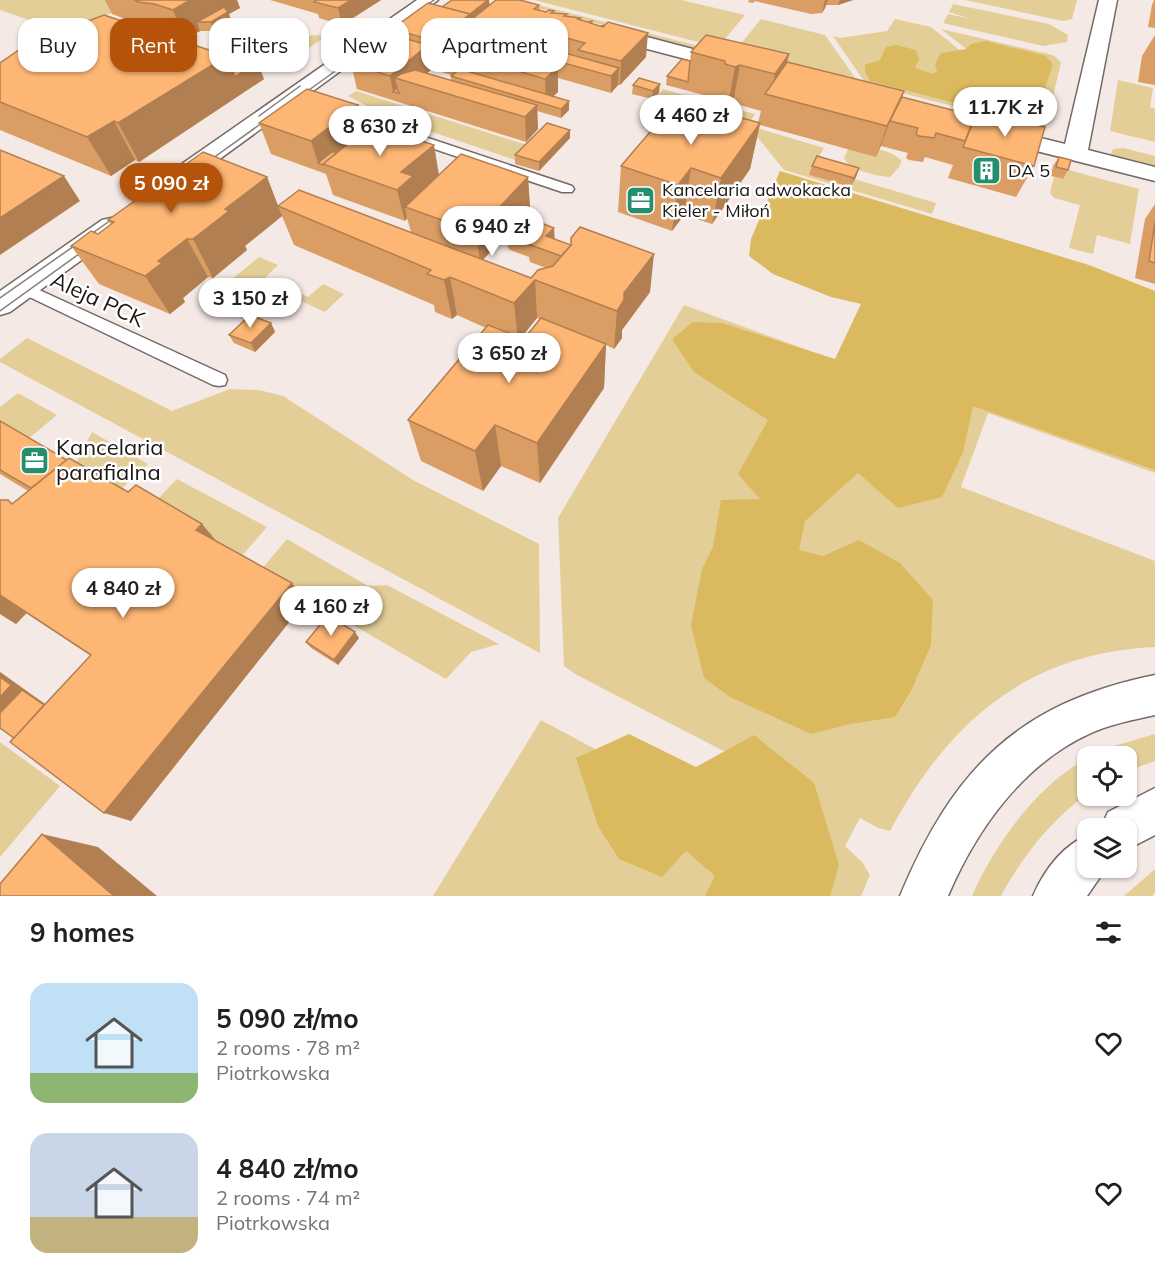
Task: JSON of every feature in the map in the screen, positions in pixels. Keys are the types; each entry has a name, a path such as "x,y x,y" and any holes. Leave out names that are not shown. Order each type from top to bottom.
{"street":[{"path":"155,195 308,94 429,0"},
{"path":"1075,154 1108,0"},
{"path":"587,27 760,72"},
{"path":"979,129 1155,174"},
{"path":"0,305 127,215"},
{"path":"924,896 949,844 974,803 1028,746 1060,725 1093,709 1129,699 1155,695"},
{"path":"1137,820 1155,810"},
{"path":"1057,896 1077,871"}],"lane":[{"path":"333,102 375,125 567,189"},
{"name":"Aleja PCK","path":"24,288 219,380"}],"shaded area":[{"path":"0,0 126,0 121,8 98,20 23,18 0,10"},
{"path":"506,0 519,0 714,50 711,53"},
{"path":"534,0 681,0 745,15 718,47"},
{"path":"965,0 1077,0 1072,19 1063,21"},
{"path":"953,4 1049,24 1068,35 1067,42 1043,46 943,23 948,14 971,19 949,12"},
{"path":"761,19 825,35 858,82 735,51"},
{"path":"895,19 931,27 1009,90 1050,105 1044,129 866,84 833,36 840,38 887,31"},
{"path":"941,29 1053,55 1061,62 1052,101 1014,87"},
{"path":"309,36 321,36 321,40 309,48"},
{"path":"986,41 1046,56 1053,64 1046,85 1040,122 1032,123 870,81 865,72 865,65 880,60 886,47 896,45 916,50 919,59 915,68 933,74 937,71 935,64 941,53 966,49 971,44"},
{"path":"1118,80 1153,88 1150,107 1155,109 1155,142 1110,131"},
{"path":"663,89 708,102 717,108 735,109 755,114 748,125 748,130 652,103"},
{"path":"356,91 530,146 515,160 388,117 348,96"},
{"path":"757,128 824,148 809,175 850,187 854,179 936,203 932,214 784,170 754,133"},
{"path":"1123,148 1155,156 1155,168 1110,156 1113,149"},
{"path":"848,149 883,150 901,160 900,166 890,177 864,172 847,163 844,158"},
{"path":"1065,169 1139,189 1130,244 1097,235 1093,254 1069,248 1080,205 1054,198 1050,193 1054,177 1062,179"},
{"path":"780,171 1089,265 1155,291 1155,470 973,406 963,452 942,497 898,508 858,473 805,521 799,550 823,556 859,540 900,563 933,600 931,645 911,691 895,717 850,724 811,734 730,697 704,678 691,625 702,569 713,547 721,500 760,499 738,474 768,420 694,372 672,339 693,322 722,323 835,359 861,304 831,297 773,274 749,256 751,239"},
{"path":"259,257 278,265 265,278 308,297 323,284 344,294 325,312 299,300 281,316 273,312 290,296 248,278 233,291 220,285 232,279"},
{"path":"861,304 1155,403 1155,473 988,413 961,487 1155,561 1155,647 1109,652 1068,663 1030,679 996,700 966,726 938,757 913,792 890,831 878,828 860,818 845,846 862,862 870,875 861,896 433,896 541,720 731,822 762,771 575,674 564,666 558,518 684,305 835,360"},
{"path":"27,338 172,411 230,389 259,390 283,396 413,480 539,544 540,653 0,362 0,359"},
{"path":"18,393 57,415 28,439 0,423 0,407"},
{"path":"92,432 148,464 119,491 75,465"},
{"path":"177,479 267,527 240,558 150,507"},
{"path":"287,539 368,586 387,585 499,644 471,652 446,679 260,571"},
{"path":"629,734 696,767 754,735 814,783 839,865 830,896 705,896 715,876 686,851 662,877 619,859 598,826 576,758"},
{"path":"1155,734 1155,761 1137,767 1137,746 1114,746"},
{"path":"0,742 60,786 0,857"},
{"path":"1077,765 1077,802 1038,840 1018,867 1001,896 972,896 992,857 1019,818 1051,784"},
{"path":"1155,869 1155,893 1152,896 1124,896"}],"building":[{"path":"135,0 190,0 173,10"},
{"path":"317,0 351,0 338,8 314,2"},
{"path":"452,0 488,0 470,14 442,7"},
{"path":"496,0 520,0 539,5 534,9 567,14 564,16 580,18 578,19 587,22 593,21 590,23 603,27 608,22 648,33 621,61 578,50 585,43 568,38 568,18 474,18"},
{"path":"428,3 470,14 465,18 421,18 421,37 409,34 407,18"},
{"path":"224,7 228,12 218,18 209,18 209,22 197,22"},
{"path":"104,15 113,18 110,18 110,72 197,72 197,46 209,50 209,67 118,123 114,121 87,137 0,102 0,63 18,51 18,72 98,72 98,18 96,18"},
{"path":"706,35 789,54 775,74 740,65 735,67 725,64 725,61 691,52"},
{"path":"409,40 421,43 421,51 409,60"},
{"path":"568,54 619,68 611,76 568,64"},
{"path":"682,59 690,61 688,82 667,76"},
{"path":"787,62 904,91 887,126 765,94"},
{"path":"415,70 537,105 525,117 395,78"},
{"path":"233,72 243,72 235,77"},
{"path":"377,72 395,72 390,76"},
{"path":"456,72 470,72 569,101 561,109 451,76"},
{"path":"521,72 553,72 545,79"},
{"path":"639,78 660,84 653,91 633,85"},
{"path":"307,89 358,105 311,141 259,123"},
{"path":"902,97 975,116 965,141 936,133 934,138 919,136 916,134 918,128 890,121"},
{"path":"709,109 760,123 721,178 691,168 678,185 621,166 668,111 699,120"},
{"path":"978,110 1045,127 1034,166 963,147"},
{"path":"547,123 570,130 539,162 515,155"},
{"path":"375,126 434,145 401,172 413,176 397,190 323,164 369,127"},
{"path":"0,150 64,176 0,218"},
{"path":"203,152 267,177 225,209 229,211 193,239 187,239 158,261 162,263 145,276 71,246 91,231 98,234 114,222 108,220 171,175 178,178 193,168 185,165"},
{"path":"332,152 337,152 323,165 318,163"},
{"path":"461,154 528,177 476,232 405,207"},
{"path":"817,156 859,168 854,178 812,166"},
{"path":"1059,157 1071,160 1068,170 1056,167"},
{"path":"299,190 531,278 538,270 553,266 571,245 571,238 580,227 654,254 624,293 624,300 617,311 535,280 514,303 450,277 444,280 427,274 431,270 278,206"},
{"path":"506,215 523,216 554,228 546,236 571,245 561,256 528,244 530,241 508,233 512,224 501,220"},
{"path":"1155,222 1155,263 1149,261"},
{"path":"250,315 271,323 251,343 229,335"},
{"path":"541,318 606,344 537,443 495,425 475,451 408,420 488,325 524,339"},
{"path":"0,421 67,460 31,488 0,470"},
{"path":"69,458 128,492 136,485 202,524 196,530 292,583 104,813 10,742 91,655 0,595 0,500 8,500 12,504"},
{"path":"328,615 355,632 334,660 306,642"},
{"path":"0,677 11,685 0,697"},
{"path":"22,690 44,705 14,738 0,728 0,713"},
{"path":"42,834 114,896 0,896 0,884"}],"tram line":[{"path":"295,100 434,0"},
{"path":"259,116 300,86"},
{"path":"202,166 273,115"},
{"path":"161,185 200,157"},
{"path":"0,298 121,213"},
{"path":"0,311 90,246"}],"place":[{"name":"DA 5","path":"987,171"},
{"name":"Kancelaria adwokacka Kieler - Miłoń","path":"641,200"},
{"name":"Kancelaria parafialna","path":"35,460"}]}
